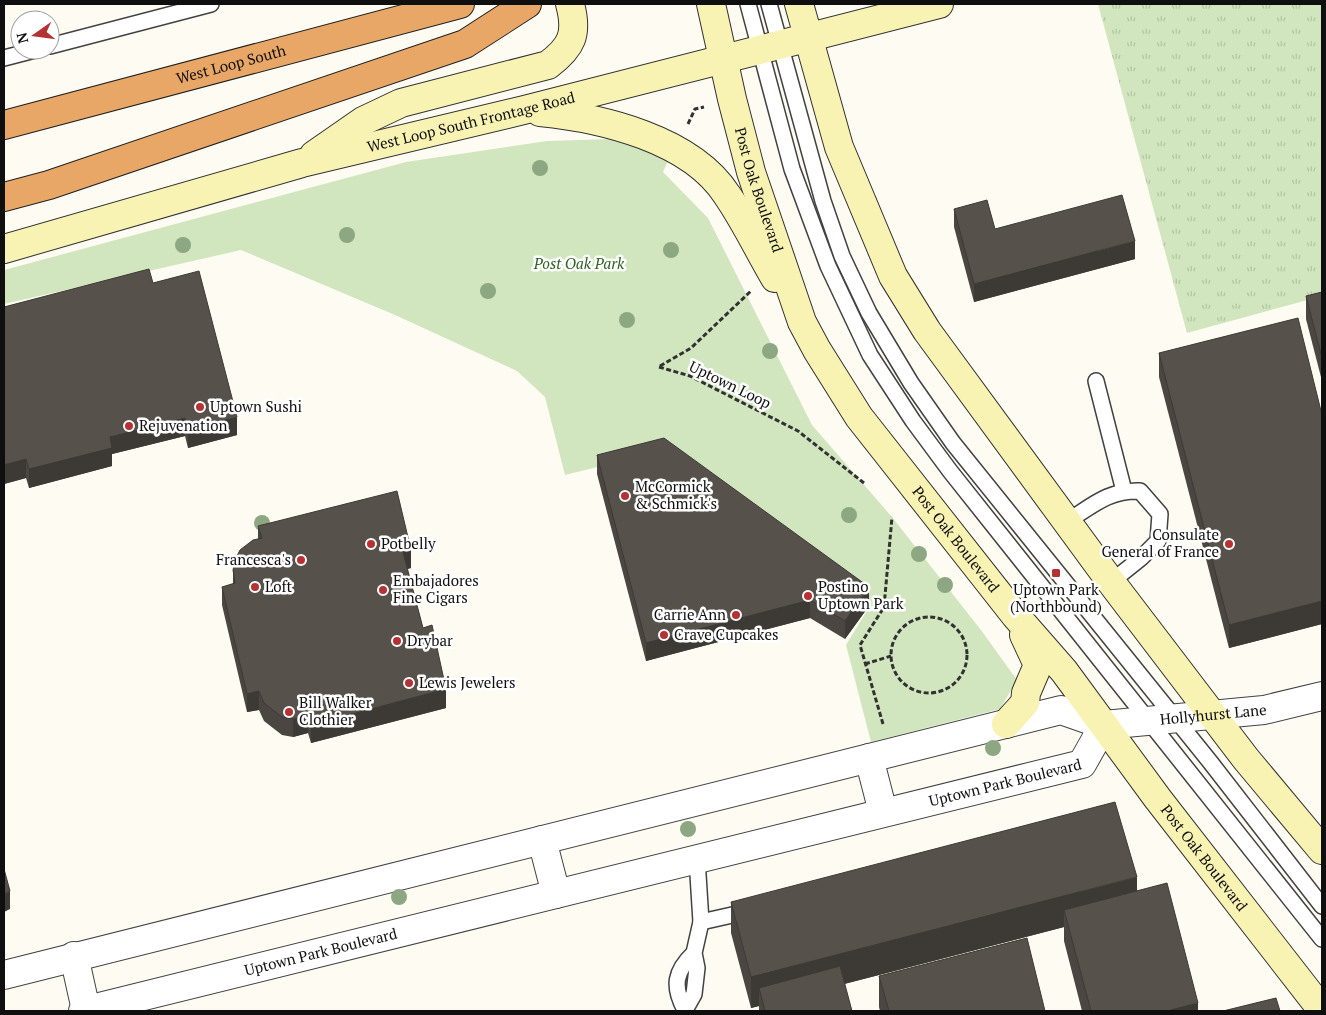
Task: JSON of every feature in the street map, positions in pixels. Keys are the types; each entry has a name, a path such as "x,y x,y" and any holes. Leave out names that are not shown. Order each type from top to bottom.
{"highway":[{"name":"West Loop South","path":"4,125 460,4"},
{"path":"4,197 50,185 464,44 527,4"}],"main road":[{"path":"302,164 363,120 401,104 548,65 565,52 574,34 570,4"},
{"name":"Post Oak Boulevard","path":"711,4 722,59 751,172 802,322 859,417 1015,615 1064,671 1158,799 1322,1010"},
{"path":"800,4 839,147 893,276 933,339 1111,582 1246,759 1322,850"},
{"name":"West Loop South Frontage Road","path":"4,249 302,164 524,110 939,4"},
{"path":"524,110 599,120 637,133 678,152 708,172 727,194 802,322"},
{"path":"1006,724 1025,703 1026,693 1038,665 1015,615"}],"street":[{"name":"Hollyhurst Lane","path":"1104,725 1264,710 1322,696"},
{"path":"4,974 1061,710 1104,725"},
{"name":"Uptown Park Boulevard","path":"74,956 84,1011 1082,764 1104,725"},
{"path":"869,758 884,812"},
{"path":"542,840 556,894"}],"lane":[{"path":"60,43 211,4"},
{"path":"748,4 770,47 842,256 874,321 911,384 952,443 1162,720 1322,939"},
{"path":"769,4 770,47 792,169 828,266 870,355 913,422 950,471 1322,906"},
{"path":"1096,382 1124,491"},
{"path":"1068,521 1097,502 1112,494 1124,491 1140,491 1160,514 1158,541 1141,558 1111,582"},
{"path":"685,1011 676,986 680,968 694,953 701,922 697,859"},
{"path":"701,922 762,908"}],"path":[{"path":"687,127 694,109 714,104"},
{"name":"Uptown Loop","path":"753,288 746,298 691,348 660,367 690,376 798,431 864,483"},
{"path":"883,724 860,645 884,607 892,517"},
{"path":"929,617 946,622 961,634 966,646 967,660 964,672 956,683 945,690 932,693 919,692 907,686 899,678 893,667 891,656 893,644 898,633 907,624 929,617"},
{"path":"865,664 891,656"}],"green space":[{"path":"1098,4 1322,4 1322,296 1187,333"},
{"name":"Post Oak Park","path":"609,139 640,148 668,161 663,172 708,218 812,425 892,517 981,630 1017,680 1000,709 871,742 846,645 871,604 662,451 565,475 545,397 517,371 395,315 241,250 4,304 4,270 406,162 547,141"}],"building":[{"path":"1122,195 1135,241 974,284 954,209 987,200 995,229"},
{"path":"149,269 153,283 199,271 237,417 188,430 185,418 110,437 112,448 29,469 26,459 4,465 4,307"},
{"path":"1322,292 1322,358 1306,296"},
{"path":"1298,318 1322,415 1322,601 1229,625 1159,353"},
{"path":"664,438 869,587 845,621 810,600 646,643 597,455"},
{"path":"397,491 411,550 403,552 423,628 432,625 446,689 311,725 308,715 293,719 282,717 264,703 259,691 247,694 222,587 235,583 233,570 240,550 253,540 262,538 258,526"},
{"path":"1115,802 1137,877 751,977 731,902"},
{"path":"4,869 10,891 4,894"},
{"path":"1167,883 1198,1003 1167,1011 1091,1011 1064,910"},
{"path":"1027,938 1045,1011 889,1011 879,976"},
{"path":"840,966 852,1011 765,1011 759,988"},
{"path":"1276,998 1280,1011 1223,1011"}],"place":[{"name":"Uptown Sushi","path":"200,407"},
{"name":"Rejuvenation","path":"129,426"},
{"name":"McCormick & Schmick's","path":"625,496"},
{"name":"Potbelly","path":"371,544"},
{"name":"Consulate General of France","path":"1229,544"},
{"name":"Francesca's","path":"301,560"},
{"name":"Uptown Park (Northbound)","path":"1056,573"},
{"name":"Loft","path":"255,587"},
{"name":"Embajadores Fine Cigars","path":"383,590"},
{"name":"Postino Uptown Park","path":"808,596"},
{"name":"Carrie Ann","path":"736,615"},
{"name":"Crave Cupcakes","path":"664,635"},
{"name":"Drybar","path":"397,641"},
{"name":"Lewis Jewelers","path":"409,683"},
{"name":"Bill Walker Clothier","path":"289,712"}]}
